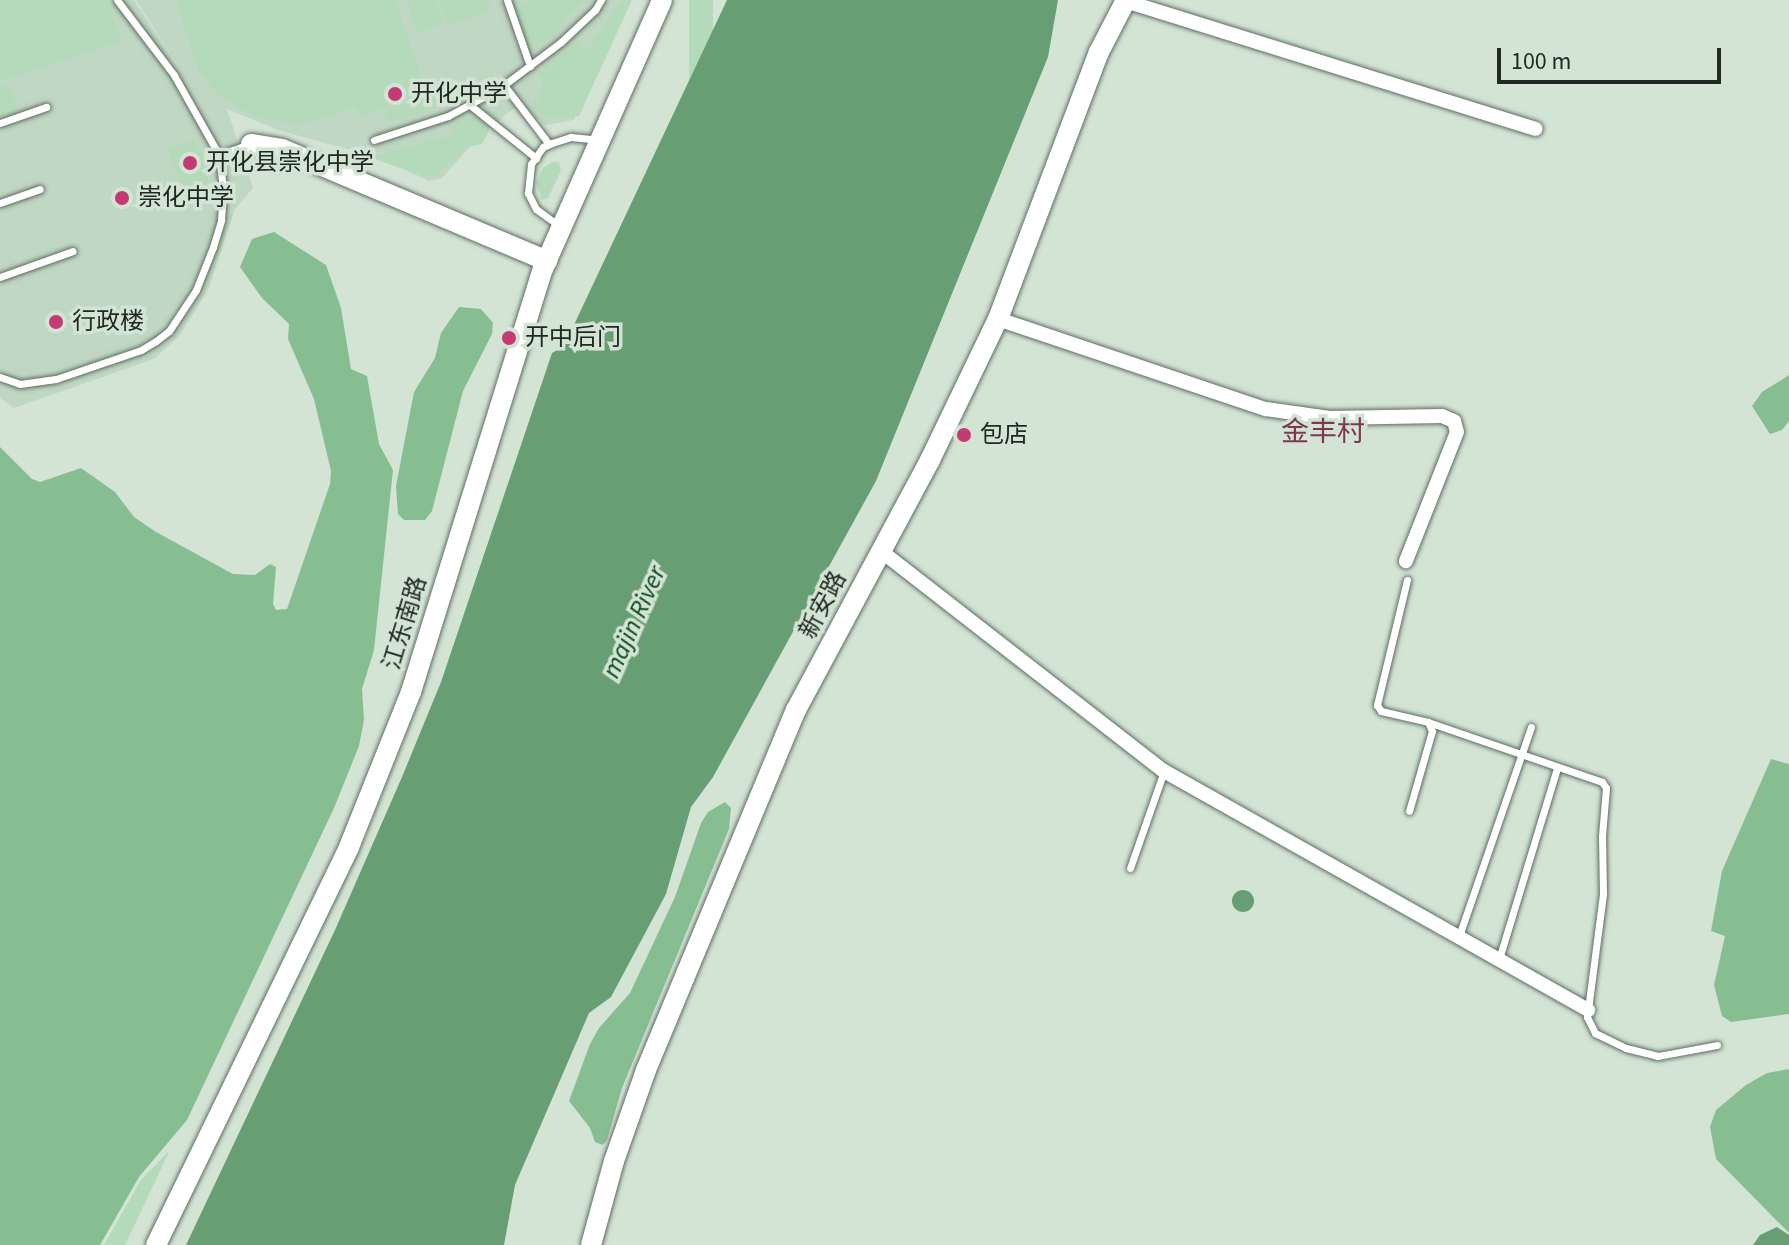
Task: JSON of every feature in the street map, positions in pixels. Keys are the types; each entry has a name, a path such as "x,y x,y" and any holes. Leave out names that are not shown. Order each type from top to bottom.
{"street":[{"name":"江东南路","path":"156,1245 349,847 411,692 547,261 662,0"},
{"path":"1126,1 1535,129"},
{"name":"新安路","path":"591,1245 614,1161 676,998 796,710 881,551 998,319 1099,52 1126,1"},
{"path":"251,144 282,149 547,261"},
{"path":"998,319 1266,409 1319,418 1442,416 1454,421 1457,432 1406,561"},
{"path":"881,551 1164,771 1588,1010"}],"lane":[{"path":"0,377 20,384 56,379 141,350 169,331 196,290 221,220 223,170 219,155 174,75 117,0"},
{"path":"507,0 530,66"},
{"path":"374,140 470,105 504,85 595,10 601,0"},
{"path":"504,85 549,144"},
{"path":"470,105 536,158"},
{"path":"0,123 46,107"},
{"path":"561,228 536,209 528,193 527,179 536,158 549,144 571,137 600,140"},
{"path":"219,155 251,144"},
{"path":"0,203 40,189"},
{"path":"0,277 73,251"},
{"path":"1407,580 1377,705 1381,711 1428,722 1602,782 1606,788 1602,836 1603,894 1588,1010 1595,1033 1626,1048 1658,1056 1717,1045"},
{"path":"1409,811 1432,731 1428,722"},
{"path":"1459,936 1531,727"},
{"path":"1499,959 1557,768"},
{"path":"1130,868 1164,771"}],"shaded area":[{"path":"0,0 134,0 186,79 136,0 629,0 574,120 545,125 520,103 477,139 442,178 429,181 379,158 278,130 227,109 253,188 235,209 208,290 179,336 154,359 14,408 0,398"},
{"path":"0,0 108,0 121,41 0,81"},
{"path":"176,0 395,0 427,94 360,117 355,106 336,115 297,124 253,116 218,95 199,72"},
{"path":"437,0 444,23 417,33 407,1"},
{"path":"439,0 488,0 492,10 448,25"},
{"path":"529,0 586,0 563,21 558,34 535,47 529,46 513,7"},
{"path":"622,0 632,0 579,116 548,119 531,105 538,100 543,88 539,72 575,44 587,50"},
{"path":"689,0 713,0 713,169 689,169"},
{"path":"493,74 495,80 463,99 404,120 387,121 384,111"},
{"path":"10,84 18,111 0,117 0,88"},
{"path":"469,117 477,118 489,131 482,144 465,148 437,176 426,177 369,157 449,136 455,133 454,125"},
{"path":"194,140 208,166 209,181 207,185 183,193 168,149"},
{"path":"552,162 559,162 561,171 548,198 542,200 536,183 543,168"},
{"path":"274,232 326,265 341,308 351,369 367,376 379,444 393,470 374,650 362,689 364,720 359,746 334,808 187,1120 139,1177 100,1245 0,1245 0,447 32,479 40,482 81,468 115,492 134,517 233,574 255,575 270,564 276,567 273,604 276,610 287,609 330,484 331,471 314,399 288,339 289,324 262,298 240,267 252,239"},
{"path":"459,307 481,309 493,323 492,334 463,391 432,511 425,520 404,520 398,514 396,486 414,392 435,358 441,333"},
{"path":"1789,375 1789,421 1782,430 1770,434 1752,406 1762,392"},
{"path":"1771,759 1789,764 1789,1014 1731,1022 1722,1016 1714,985 1725,936 1711,931 1722,871"},
{"path":"725,802 731,808 729,829 622,1088 603,1145 595,1142 590,1128 569,1101 599,1028 630,993 675,897 701,823 708,812"},
{"path":"1789,1069 1789,1233 1716,1159 1710,1127 1716,1110 1746,1085 1767,1073"},
{"path":"170,1150 125,1245 104,1245 141,1180"}],"water":[{"name":"majin River","path":"727,0 1058,0 1048,57 876,481 713,777 691,807 666,894 611,997 589,1013 515,1185 504,1245 186,1245 335,930 441,682 552,353 564,346"},
{"path":"1243,890 1251,893 1254,901 1251,909 1243,912 1235,909 1232,901 1235,893"},
{"path":"1777,1227 1789,1235 1789,1245 1753,1245 1760,1235"}],"place":[{"name":"开化中学","path":"395,94"},
{"name":"开化县崇化中学","path":"190,163"},
{"name":"崇化中学","path":"122,198"},
{"name":"行政楼","path":"56,322"},
{"name":"开中后门","path":"509,338"},
{"name":"包店","path":"964,435"}],"district":[{"name":"金丰村","path":"1323,432"}]}
